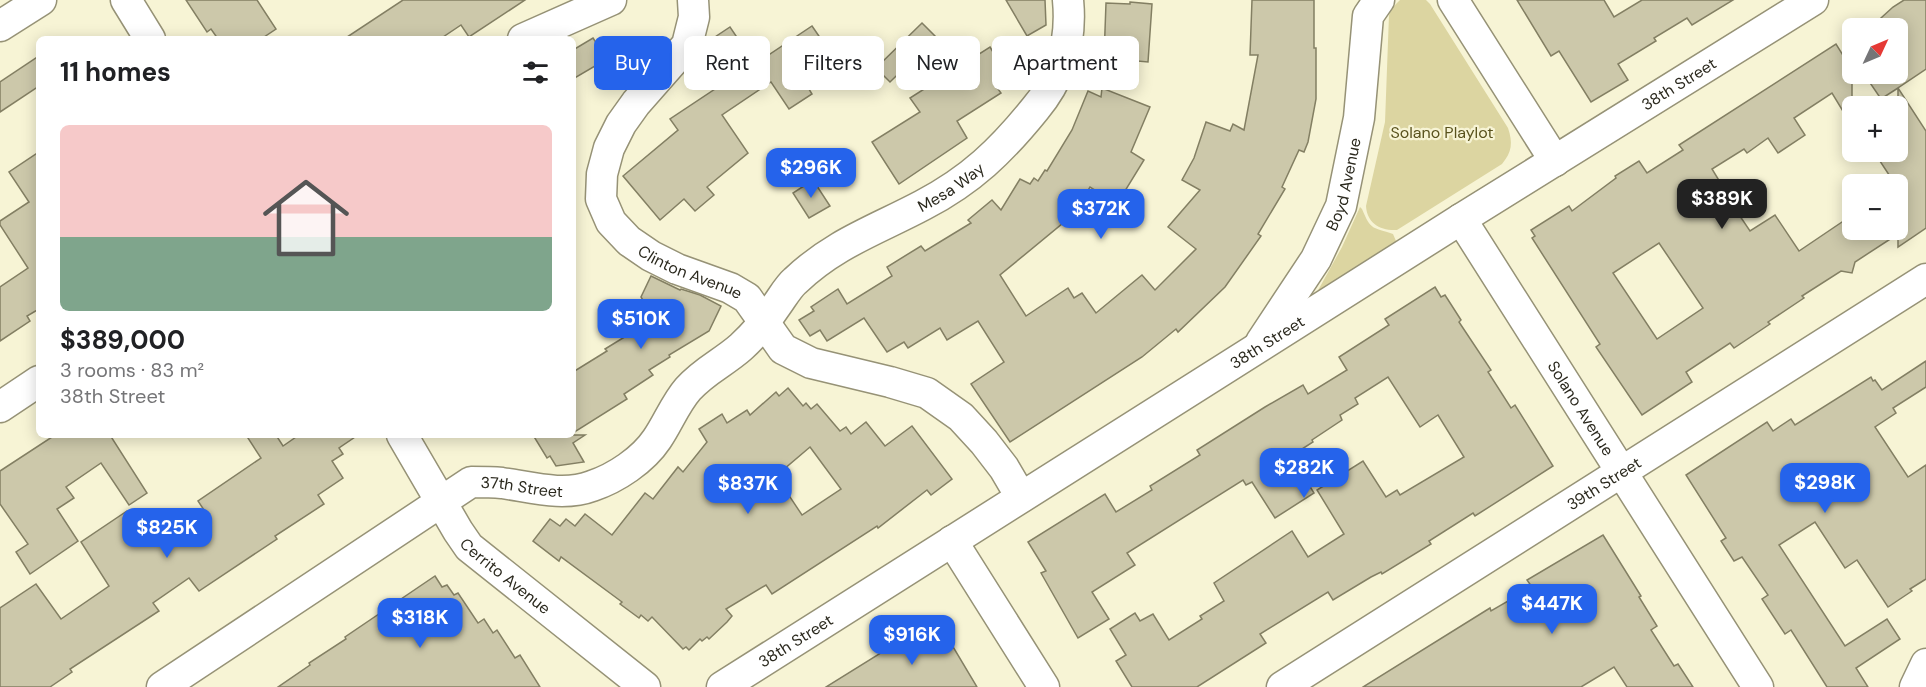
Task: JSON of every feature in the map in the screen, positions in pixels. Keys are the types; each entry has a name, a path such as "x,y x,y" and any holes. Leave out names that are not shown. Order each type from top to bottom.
{"street":[{"path":"0,26 41,0"},
{"path":"126,0 148,36"},
{"path":"530,36 611,0"},
{"name":"Clinton Avenue","path":"693,0 694,17 687,45 636,103 621,124 609,148 602,174 601,199 611,222 629,242 651,256 677,269 730,288 747,298 783,349 811,363 890,381 927,393 961,417 984,442 1004,468 1021,497"},
{"name":"Mesa Way","path":"764,323 794,282 835,249 949,190 975,173 999,151 1037,108 1052,85 1063,60 1070,25 1068,0"},
{"name":"Boyd Avenue","path":"1256,350 1316,259 1341,206 1359,118 1368,16 1379,0"},
{"path":"1453,0 1555,161"},
{"name":"38th Street","path":"722,687 1461,219 1813,0"},
{"name":"Solano Avenue","path":"1461,219 1758,687"},
{"name":"39th Street","path":"1282,687 1926,279"},
{"name":"37th Street","path":"162,687 440,500 471,482 501,483 532,489 563,491 591,487 615,475 636,461 655,441 682,396 700,375 740,348 764,323"},
{"path":"0,407 36,383"},
{"name":"Cerrito Avenue","path":"404,438 469,547 645,687"},
{"path":"952,541 1044,687"},
{"path":"1915,687 1926,664"}],"green space":[{"name":"Solano Playlot","path":"1400,0 1426,0 1430,4 1508,128 1511,143 1510,151 1502,164 1397,230 1391,230 1376,225 1369,217 1366,206 1385,122 1389,15"},
{"path":"1360,207 1370,225 1393,234 1395,244 1316,294 1342,247"}],"building":[{"path":"186,0 257,0 276,29 266,36 216,36 211,29 207,32"},
{"path":"403,0 525,0 471,36 461,25 444,36 349,36"},
{"path":"1006,0 1045,0 1046,25 1027,36"},
{"path":"1252,0 1314,0 1316,99 1308,142 1304,152 1299,150 1282,187 1285,189 1258,234 1261,236 1225,287 1178,332 1176,329 1142,357 1010,442 971,384 1004,362 978,321 947,340 940,328 908,348 904,342 887,352 864,318 827,341 820,330 810,336 799,320 814,311 811,307 838,289 847,304 892,276 887,267 921,246 925,251 971,223 968,220 992,200 1001,210 1020,179 1030,184 1034,178 1038,181 1045,170 1047,171 1072,130 1088,91 1101,97 1102,90 1107,90 1150,107 1131,152 1144,160 1117,204 1090,187 1066,226 1062,224 1000,275 1026,316 1068,288 1074,298 1082,293 1096,313 1142,275 1155,290 1196,249 1168,227 1200,190 1182,180 1194,158 1206,122 1230,131 1233,124 1244,130 1258,55 1250,55"},
{"path":"1517,0 1604,0 1614,17 1642,0 1733,0 1692,25 1687,18 1654,38 1656,41 1618,64 1628,80 1591,102 1559,51 1551,56"},
{"path":"1904,0 1926,0 1926,69 1908,81 1908,18 1881,18"},
{"path":"1130,2 1152,4 1148,62 1139,61 1139,36 1105,36 1106,3 1130,4"},
{"path":"922,23 935,36 909,36"},
{"path":"812,26 819,36 797,36"},
{"path":"730,27 736,36 716,36"},
{"path":"593,38 594,67 576,77 576,48"},
{"path":"1836,44 1842,54 1842,84 1852,84 1852,96 1842,96 1842,110 1832,93 1794,118 1805,135 1778,153 1768,138 1747,153 1744,149 1712,169 1723,187 1721,188 1750,231 1775,215 1799,251 1842,222 1842,240 1889,240 1855,262 1852,273 1841,271 1802,296 1804,298 1734,348 1730,343 1686,372 1692,382 1642,415 1596,347 1600,344 1532,238 1535,236 1531,230 1569,206 1572,211 1616,178 1615,176 1639,161 1647,173 1683,150 1679,145","holes":["1659,243 1703,308 1657,339 1613,273"]},
{"path":"782,46 782,90 810,90 812,94 789,109 770,83 770,54"},
{"path":"990,47 992,50 992,90 999,90 1001,93 957,121 967,138 899,184 872,142 920,112 910,98 923,90 980,90 980,53"},
{"path":"896,48 896,76 890,82 884,76 884,60"},
{"path":"36,58 36,88 0,112 0,82"},
{"path":"1871,84 1904,84 1886,96 1879,96"},
{"path":"714,90 759,90 722,115 748,153 707,187 714,195 695,211 684,199 660,220 623,176 678,130 670,119"},
{"path":"1908,103 1926,131 1926,228 1898,247 1898,240 1908,240 1908,174 1888,174 1881,162 1908,162"},
{"path":"36,154 36,311 27,316 30,321 0,341 0,287 28,268 0,225 0,221 29,202 9,172"},
{"path":"813,180 830,206 809,218 793,193"},
{"path":"651,276 680,290 700,295 721,306 709,331 649,370 653,375 624,394 627,399 576,431 576,370 654,319 641,297"},
{"path":"1435,287 1441,297 1445,295 1461,320 1459,322 1491,370 1488,372 1511,408 1515,405 1553,466 1475,516 1473,513 1429,541 1431,544 1382,574 1381,572 1371,577 1333,600 1328,592 1260,634 1266,643 1197,687 1132,687 1116,661 1126,655 1110,629 1135,613 1140,621 1153,614 1169,640 1202,619 1200,616 1224,601 1214,583 1292,531 1308,557 1344,534 1317,490 1363,461 1386,497 1397,490 1400,495 1464,457 1438,415 1420,427 1388,377 1355,398 1358,404 1340,415 1342,420 1291,456 1314,493 1275,518 1252,482 1246,485 1243,480 1127,553 1135,565 1092,592 1109,619 1078,638 1041,573 1046,571 1028,542 1105,494 1116,512 1152,490 1150,486 1200,455 1197,450 1265,407 1303,385 1308,394 1347,370 1339,357 1389,325 1385,319"},
{"path":"1926,361 1926,387 1893,408 1896,413 1875,427 1908,477 1926,465 1926,579 1888,607 1857,560 1845,568 1815,522 1779,545 1845,646 1887,619 1900,639 1856,668 1868,687 1827,687 1791,630 1785,634 1762,599 1768,595 1742,557 1734,561 1721,541 1726,538 1686,475 1767,422 1773,431 1791,419 1795,425 1871,377 1882,390"},
{"path":"788,388 803,406 806,403 811,409 817,404 840,431 846,427 851,434 866,422 885,446 912,426 952,479 931,495 927,490 878,528 877,526 772,594 766,585 726,609 732,616 727,622 709,639 707,637 702,641 700,639 689,650 686,647 683,649 652,617 648,621 641,615 639,618 620,604 622,602 561,557 559,561 533,541 550,519 560,526 566,519 575,526 585,514 612,535 645,493 653,499 678,467 683,472 707,442 699,429 722,414 727,423 747,410 750,415 776,392 779,396","holes":["810,447 841,489 802,515 776,476"]},
{"path":"576,435 585,435 573,443 584,462 556,466 550,456 547,458 535,438 576,438"},
{"path":"50,438 112,438 147,493 129,505 101,463 66,487 74,498 57,509 78,541 30,574 16,552 28,544 0,504 0,471"},
{"path":"248,438 278,438 283,446 295,438 354,438 339,448 343,454 332,461 343,478 318,495 324,504 275,536 277,539 199,591 189,578 153,603 159,611 70,669 72,672 50,687 0,687 0,608 36,584 61,619 109,586 81,542 127,511 147,540 168,526 178,541 210,519 198,501 261,458"},
{"path":"1603,535 1657,626 1651,630 1674,666 1678,664 1693,687 1627,687 1614,667 1581,687 1363,687 1490,608 1491,611 1532,587 1527,580"},
{"path":"435,576 442,587 447,585 454,595 458,593 478,623 484,619 493,633 497,630 515,658 520,655 540,687 278,687 346,639 345,637"},
{"path":"943,630 977,687 826,687 916,631 923,643"}]}
